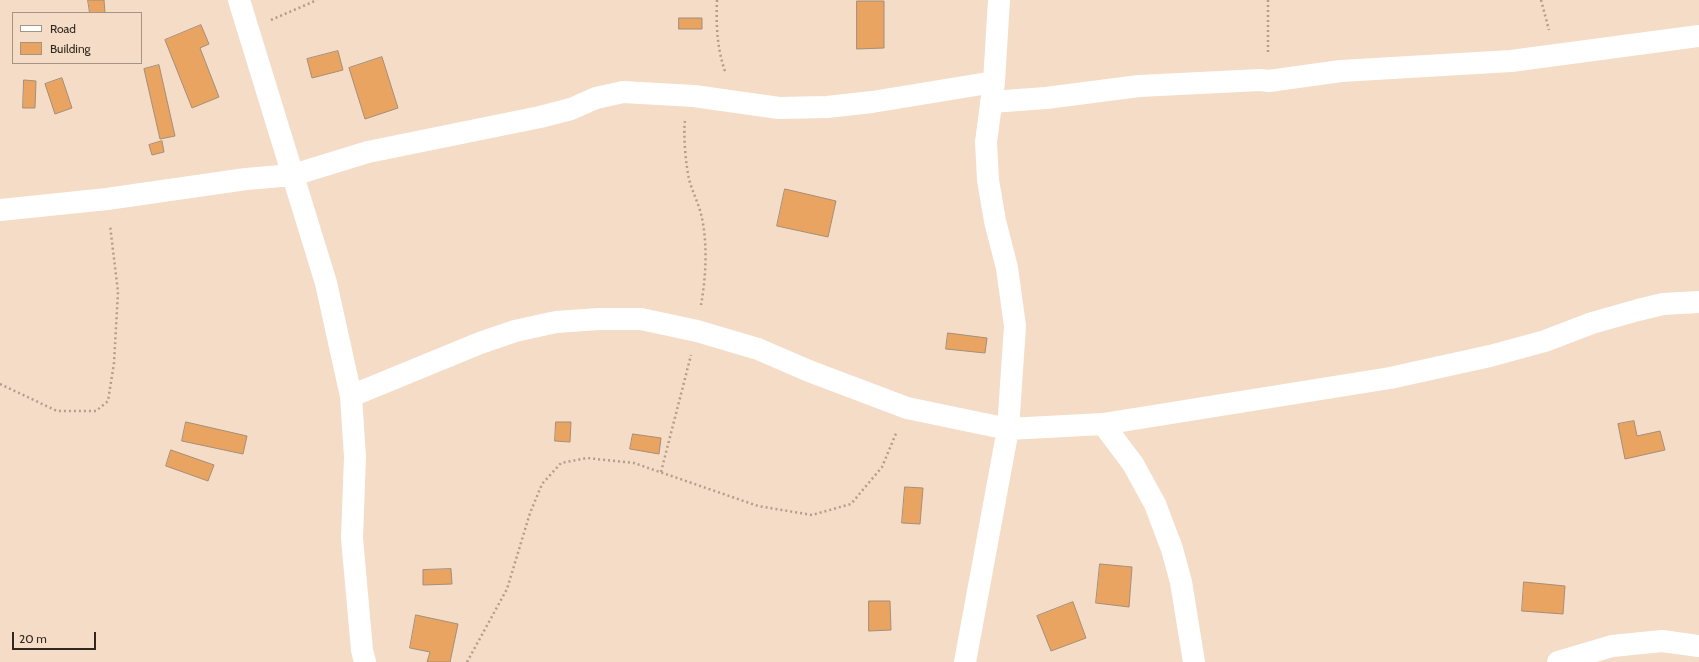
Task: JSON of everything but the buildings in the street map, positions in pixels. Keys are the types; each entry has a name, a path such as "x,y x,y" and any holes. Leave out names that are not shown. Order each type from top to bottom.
{"street":[{"path":"239,0 326,282 351,396 355,457 352,538 365,662"},
{"path":"965,662 1008,429 1015,326 1006,268 988,180 986,142 992,92 999,0"},
{"path":"0,210 107,198 246,179 293,175 368,152 540,118 571,109 596,98 623,92 694,96 779,108 827,107 992,92 1260,80 1269,82 1341,71 1385,67 1434,67 1556,56 1699,36"},
{"path":"351,396 480,343 515,331 556,322 599,319 641,319 697,331 758,349 809,371 907,408 1008,429 1103,424 1390,378 1497,354 1545,341 1592,323 1638,310 1663,304 1699,302"},
{"path":"1103,424 1134,464 1157,510 1172,549 1181,582 1194,662"},
{"path":"1558,662 1612,646 1662,641 1699,646"}],"path":[{"path":"248,29 317,0"},
{"path":"717,0 716,24 720,57 738,101"},
{"path":"1268,0 1269,82"},
{"path":"1541,0 1556,56"},
{"path":"661,472 697,331 704,291 704,242 701,214 689,178 684,130 686,116 694,96"},
{"path":"0,384 57,411 96,411 108,401 114,363 118,292 107,198"},
{"path":"467,662 507,589 530,513 542,484 561,463 587,458 634,463 758,506 812,515 851,504 882,467 907,408"}]}
